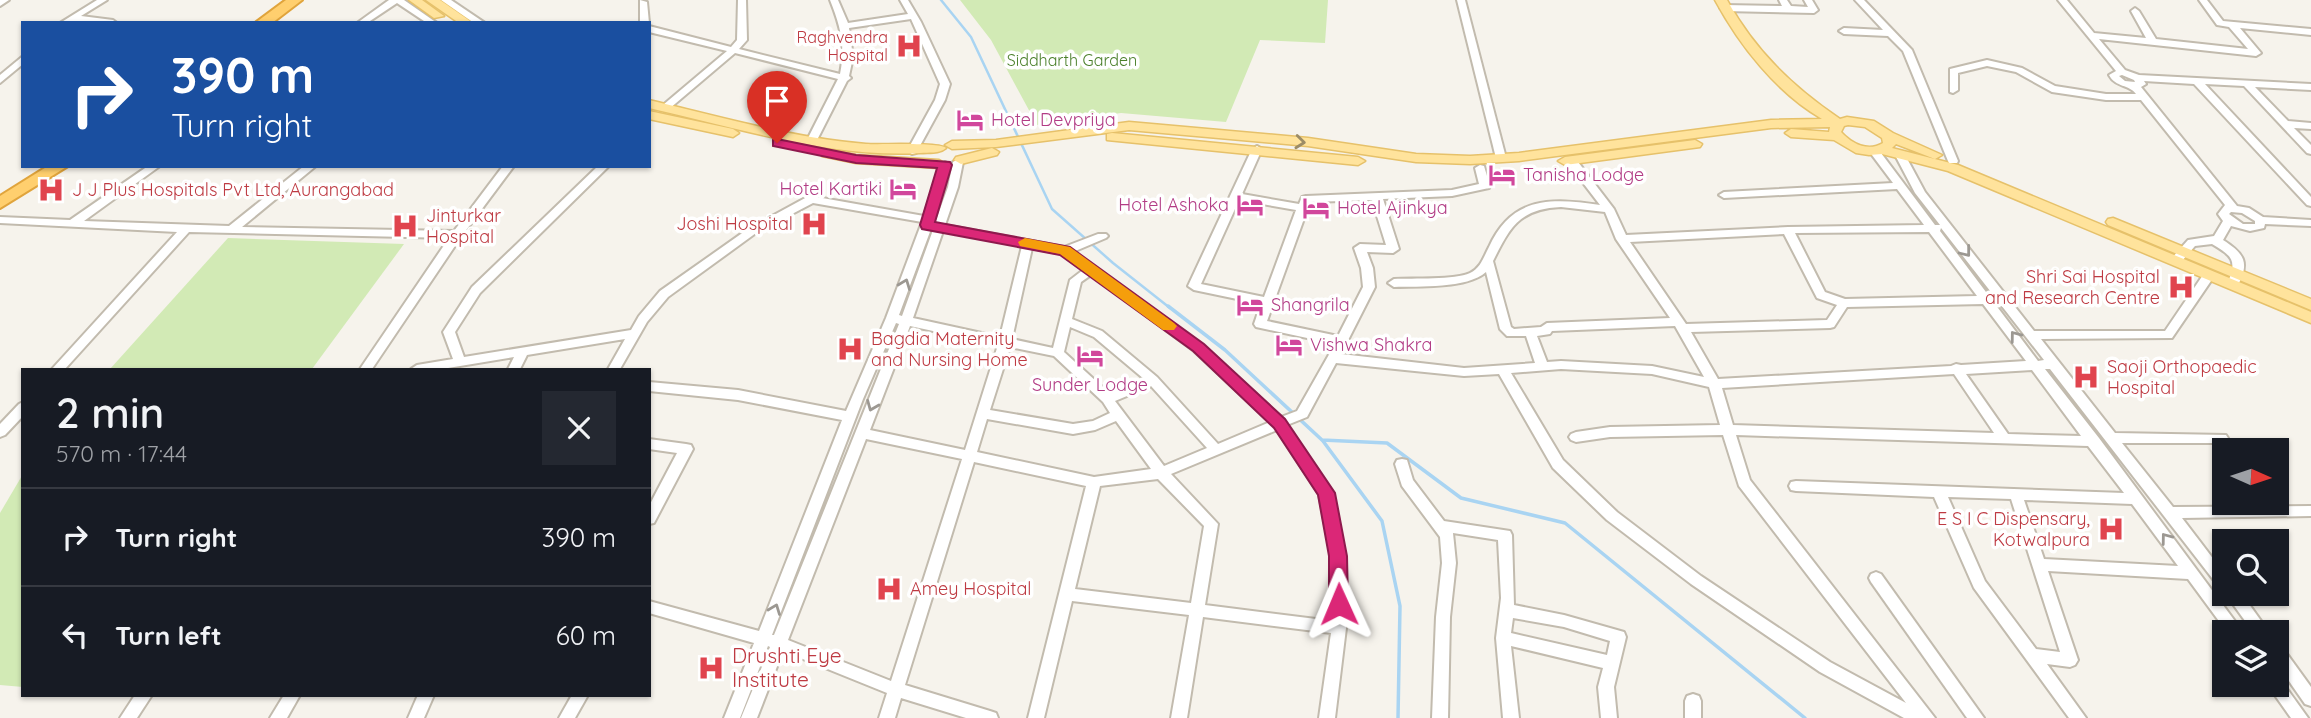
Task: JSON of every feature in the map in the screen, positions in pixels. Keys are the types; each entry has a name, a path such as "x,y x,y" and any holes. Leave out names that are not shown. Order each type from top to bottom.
{"highway":[{"path":"265,21 295,0"},
{"path":"279,21 309,0"},
{"path":"0,191 37,168"},
{"path":"0,203 57,168"}],"main road":[{"path":"415,0 446,21"},
{"path":"432,0 464,21"},
{"path":"1723,4 1773,73 1800,98 1842,126"},
{"path":"1789,88 1842,126 1848,145 1953,168 2179,256 2209,275 2236,280 2311,305"},
{"path":"1779,123 1791,116 1800,98"},
{"path":"651,114 666,107 812,140 862,148 912,151 945,146 988,149"},
{"path":"651,114 856,159 951,163 988,149 1100,127 1129,126 1308,142 1416,158 1501,158 1779,123 1818,122 1877,127 1888,136 2236,280 2311,318"},
{"path":"1039,140 1126,137 1399,165 1480,168 1571,160 1842,126"},
{"path":"1878,151 1890,144 1888,136"},
{"path":"945,146 931,156 951,163"},
{"path":"945,146 963,151 951,163"}],"street":[{"path":"0,3 5,0"},
{"path":"68,21 103,0"},
{"path":"365,21 397,0 430,21"},
{"path":"449,3 466,0"},
{"path":"666,107 741,40 742,0"},
{"path":"812,140 846,78 850,64 845,26 834,0"},
{"path":"904,0 945,84 940,100 912,151"},
{"path":"1461,0 1501,158"},
{"path":"1723,4 1786,4 1814,10 1808,0"},
{"path":"1859,0 1907,50 1953,161"},
{"path":"2062,0 2122,72 2115,74 2115,79 2306,87 2311,98"},
{"path":"2204,0 2220,23 2311,32"},
{"path":"643,2 645,21"},
{"path":"449,3 478,21"},
{"path":"2135,11 2153,42"},
{"path":"845,26 914,16"},
{"path":"2091,35 2256,53 2232,24"},
{"path":"651,29 846,78"},
{"path":"1844,31 1891,33"},
{"path":"0,80 21,61"},
{"path":"1953,90 1954,71 1987,63 2019,70 2052,89 2106,97 2144,97"},
{"path":"2197,81 2311,203"},
{"path":"2137,82 2144,97 2233,208 2252,213 2260,220 2311,223"},
{"path":"2247,84 2311,151"},
{"path":"2286,124 2311,126"},
{"path":"1257,149 1194,286 1268,302"},
{"path":"1878,151 1901,186 2227,620"},
{"path":"1900,155 1920,193 2212,568"},
{"path":"1571,160 1609,209 1622,239 1680,325 1714,384 1744,482 1927,718"},
{"path":"749,718 861,433 951,163"},
{"path":"72,224 152,168"},
{"path":"231,230 308,168"},
{"path":"367,368 504,168"},
{"path":"460,362 449,332 476,290 602,168"},
{"path":"1342,341 1260,324 1306,199 1452,193 1485,186 1480,168"},
{"path":"1724,195 1901,186"},
{"path":"1235,196 1303,208"},
{"path":"861,433 1094,482 1161,473 1302,414 1369,288 1367,268 1360,248 1393,249 1377,197"},
{"path":"615,368 664,294 752,231 811,199 1065,251 1198,348 1279,423 1326,493 1338,556 1339,628 1327,718"},
{"path":"1394,283 1473,277 1489,263 1497,240 1513,216 1533,207 1551,203 1609,209"},
{"path":"2233,208 2223,212 2228,221 2252,229 2260,226 2260,220"},
{"path":"0,220 186,229 457,235"},
{"path":"2179,256 2192,243 2218,239 2228,221"},
{"path":"1622,239 1788,230 1947,228"},
{"path":"59,368 186,229"},
{"path":"1788,230 1821,295 1844,303 1987,300"},
{"path":"1065,251 1102,236"},
{"path":"2214,240 2239,259 2241,266 2236,280"},
{"path":"887,718 971,458 1005,343 1028,243"},
{"path":"1489,263 1506,329 1511,333 1546,331 1547,327 1830,324 1844,303"},
{"path":"1058,353 1076,280 1091,270"},
{"path":"2031,335 2168,335 2209,275"},
{"path":"899,320 1058,353 1107,399 1161,473 1211,524 1179,718"},
{"path":"732,718 850,417 899,320"},
{"path":"1066,321 1098,334 1153,380 1216,450"},
{"path":"1530,332 1542,366"},
{"path":"422,368 636,333"},
{"path":"515,368 523,352"},
{"path":"1334,358 1464,372 1542,366 1652,370 1714,384 2054,363"},
{"path":"1956,368 2004,438"},
{"path":"1503,371 1558,464 1612,516 1696,580 1825,667 1919,718"},
{"path":"1107,399 1153,380"},
{"path":"651,386 738,395 850,417"},
{"path":"0,432 21,409"},
{"path":"984,414 1073,429 1095,425 1118,415"},
{"path":"1576,437 1610,432 1728,430 2094,441"},
{"path":"2111,438 2212,438"},
{"path":"651,444 686,449 651,515"},
{"path":"1402,464 1407,482 1447,536 1449,563 1442,642 1440,718"},
{"path":"1036,718 1094,482"},
{"path":"1796,486 2137,499"},
{"path":"1939,492 1979,584 2078,718"},
{"path":"2016,495 2070,660 2032,655"},
{"path":"2169,513 2311,511"},
{"path":"1441,526 1505,535 1506,610 1503,638 1511,718"},
{"path":"2039,565 2192,573"},
{"path":"1876,578 1976,718"},
{"path":"1067,594 1339,628"},
{"path":"2242,606 2253,620"},
{"path":"651,608 779,643 897,690 990,718"},
{"path":"1506,610 1564,621 1619,637 1606,687 1609,718"},
{"path":"1503,638 1612,663"},
{"path":"2289,669 2311,699"},
{"path":"128,718 143,697"},
{"path":"278,718 291,697"},
{"path":"416,718 425,697"},
{"path":"567,718 578,697"},
{"path":"2285,697 2300,718"},
{"path":"1693,701 1693,718"}],"green space":[{"name":"Siddharth Garden","path":"960,0 1328,0 1325,43 1260,40 1226,122 1121,113 1037,125 991,40"},
{"path":"228,238 404,244 313,368 111,368"},
{"path":"21,477 21,687 0,685 0,513"}],"waterway":[{"path":"941,0 971,37 1052,209 1113,263 1170,308"},
{"path":"1168,306 1225,350 1322,440 1387,443 1461,498 1565,523 1805,718"},
{"path":"1323,441 1382,521 1400,606 1398,718"}],"slow traffic":[{"path":"1025,242 1065,251 1169,326"}],"place":[{"name":"Raghvendra Hospital","path":"909,46"},
{"name":"Hotel Devpriya","path":"970,120"},
{"name":"Tanisha Lodge","path":"1502,175"},
{"name":"Hotel Kartiki","path":"903,189"},
{"name":"J J Plus Hospitals Pvt Ltd, Aurangabad","path":"51,190"},
{"name":"Hotel Ashoka","path":"1250,205"},
{"name":"Hotel Ajinkya","path":"1316,208"},
{"name":"Joshi Hospital","path":"814,224"},
{"name":"Jinturkar Hospital","path":"405,226"},
{"name":"Shri Sai Hospital and Research Centre","path":"2181,287"},
{"name":"Shangrila","path":"1250,305"},
{"name":"Vishwa Shakra","path":"1289,345"},
{"name":"Bagdia Maternity and Nursing Home","path":"850,349"},
{"name":"Sunder Lodge","path":"1090,356"},
{"name":"Saoji Orthopaedic Hospital","path":"2086,377"},
{"name":"E S I C Dispensary, Kotwalpura","path":"2111,529"},
{"name":"Amey Hospital","path":"889,589"},
{"name":"Drushti Eye Institute","path":"711,668"}],"route":[{"path":"777,143 856,159 945,165 927,225 1065,251 1198,348 1279,423 1326,493 1338,556 1339,604"}]}
